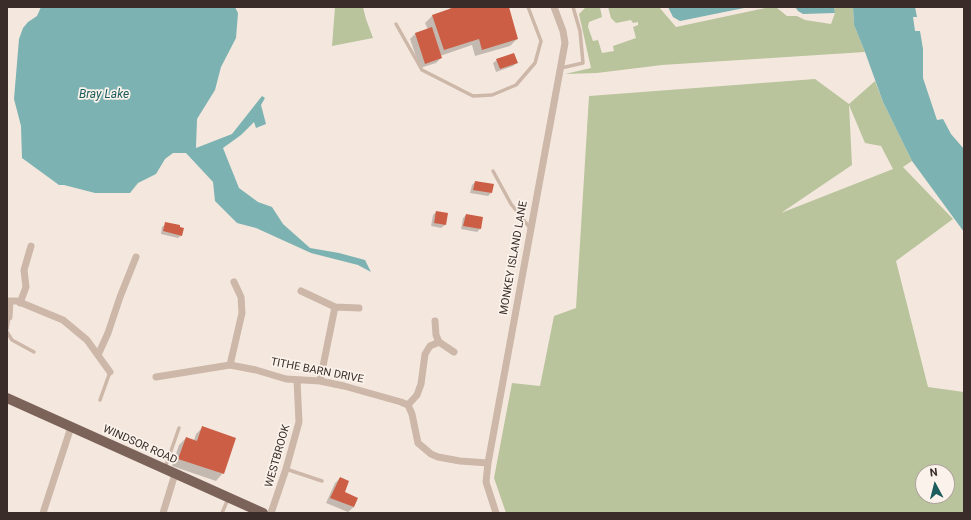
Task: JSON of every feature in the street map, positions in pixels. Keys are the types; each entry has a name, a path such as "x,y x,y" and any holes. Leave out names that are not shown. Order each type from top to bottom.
{"main road":[{"name":"WINDSOR ROAD","path":"7,398 263,513"}],"street":[{"name":"MONKEY ISLAND LANE","path":"496,513 486,482 488,462 565,43 563,30 554,7"},
{"path":"20,303 26,287 24,270 31,246"},
{"path":"98,355 136,257"},
{"path":"230,365 242,313 241,298 234,282"},
{"path":"301,291 335,307 359,308"},
{"path":"9,317 8,301 20,303 63,320 87,340 110,372"},
{"path":"320,381 335,307"},
{"path":"435,321 436,335 440,342 454,352"},
{"path":"440,342 430,346 425,354 422,384 417,395 408,405 412,414 418,442 431,454 438,457 460,461 488,462"},
{"name":"TITHE BARN DRIVE","path":"156,377 230,365 297,380 320,381 368,392 408,405"},
{"name":"WESTBROOK","path":"272,513 299,422 297,380"},
{"path":"43,513 71,427"},
{"path":"163,513 175,474"}],"lane":[{"path":"396,24 422,70 473,96 492,95 516,85 535,63 541,41 528,7"},
{"path":"560,68 583,63 580,31 573,7"},
{"path":"493,171 511,204 531,228"},
{"path":"7,329 9,317"},
{"path":"7,332 12,340 34,352"},
{"path":"100,400 110,372"},
{"path":"165,469 179,428"},
{"path":"286,469 322,481"},
{"path":"222,513 229,498"}],"green space":[{"path":"335,7 363,7 373,38 332,46"},
{"path":"600,7 602,17 589,22 588,27 593,41 598,40 602,53 614,51 613,46 636,38 633,27 638,25 638,22 633,23 631,20 616,23 611,18 608,7 659,7 676,27 770,7 776,7 787,16 797,16 805,20 831,24 835,13 834,7 853,7 854,25 865,52 662,65 597,73 565,74 591,68 579,14 585,8"},
{"path":"815,79 849,104 875,81 883,102 912,161 903,167 953,219 896,261 928,387 964,392 964,513 506,513 494,478 512,383 540,386 554,316 576,308 589,96","holes":["849,105 865,143 881,146 893,169 781,213 852,165"]}],"water":[{"name":"Bray Lake","path":"41,7 235,7 238,13 236,38 221,67 215,90 197,119 196,148 232,134 262,96 265,98 261,105 266,124 256,128 254,122 241,135 223,148 239,188 258,202 272,207 283,224 310,248 339,253 365,260 371,272 358,265 311,253 256,228 237,223 215,201 213,182 186,153 173,153 165,159 156,174 138,183 130,193 95,193 59,185 22,158 21,126 14,99 19,39 23,28 28,22 37,16"},
{"path":"668,7 749,7 680,21 673,17"},
{"path":"795,7 834,7 835,13 803,14"},
{"path":"853,7 915,7 917,17 913,17 915,31 920,31 923,49 923,78 937,120 943,119 951,134 964,149 964,232 912,161 883,102 854,25"}],"building":[{"path":"455,7 509,7 518,39 482,50 479,39 444,50 432,15"},
{"path":"432,27 442,58 425,64 415,33"},
{"path":"514,53 518,63 500,69 496,59"},
{"path":"475,181 494,184 492,193 473,190"},
{"path":"436,211 448,213 446,225 434,223"},
{"path":"466,214 483,217 481,229 463,226"},
{"path":"165,222 180,225 180,227 184,228 182,236 163,231"},
{"path":"202,426 236,438 224,474 178,459 186,437 197,441"},
{"path":"340,477 349,481 345,492 358,498 354,507 330,498"}]}
